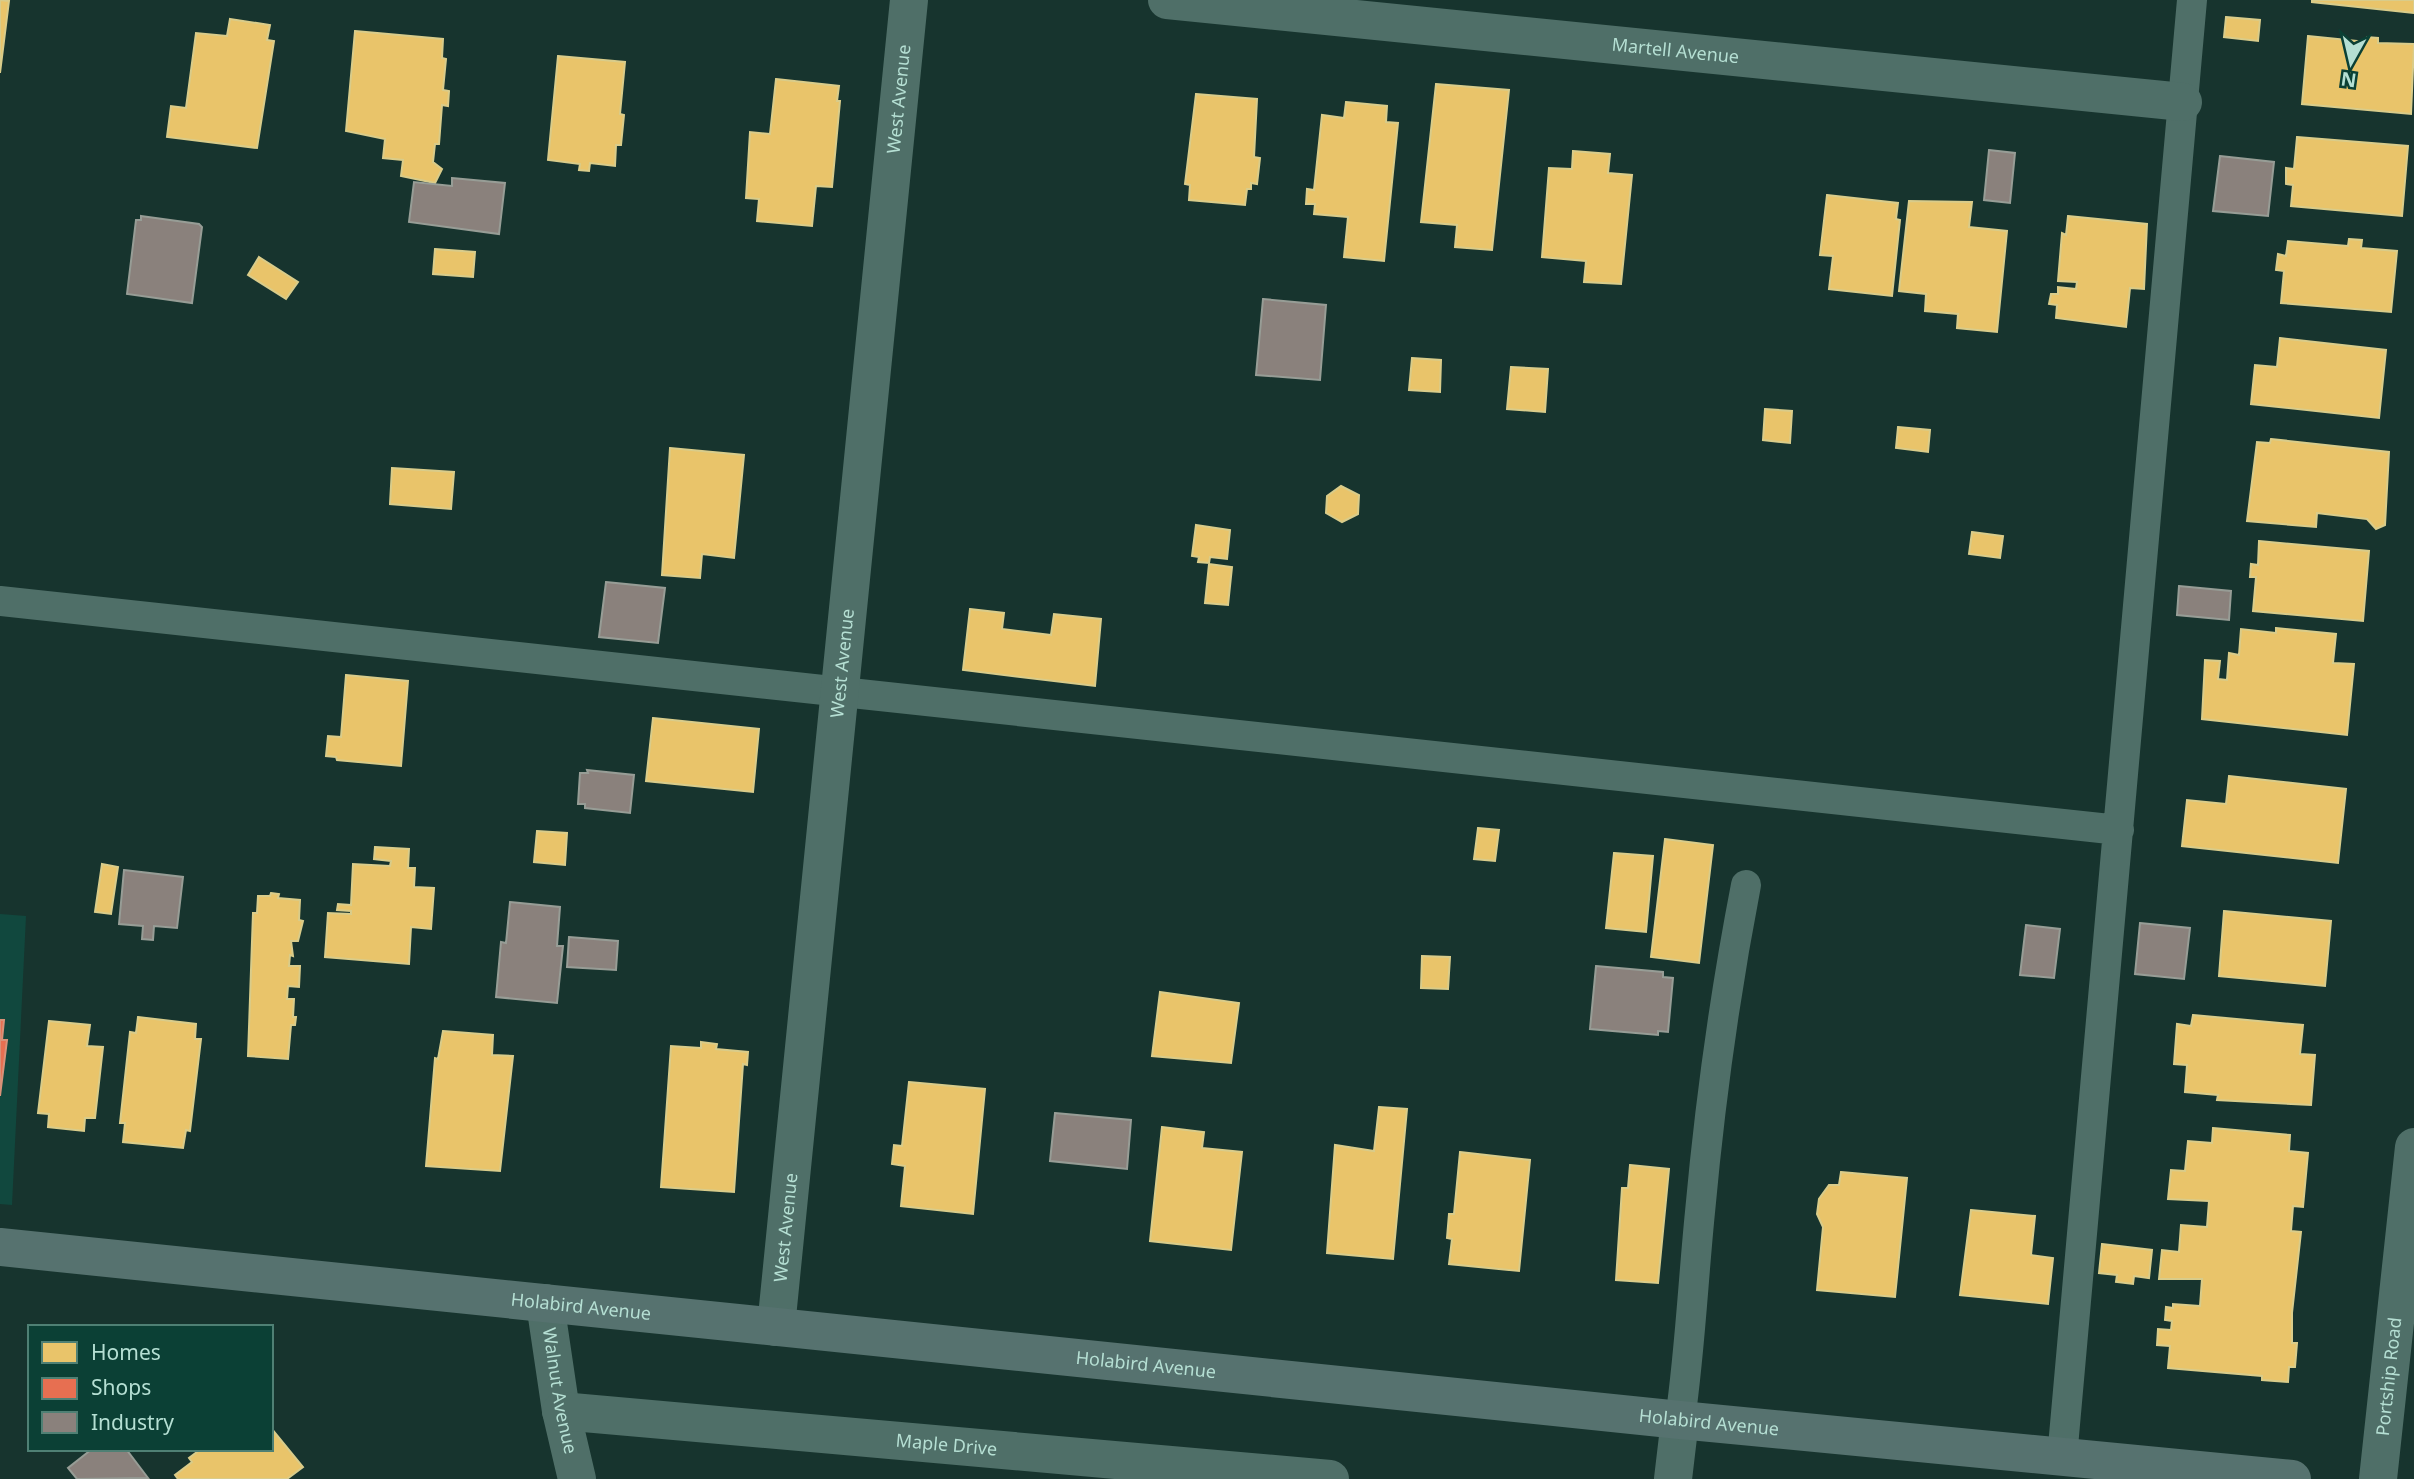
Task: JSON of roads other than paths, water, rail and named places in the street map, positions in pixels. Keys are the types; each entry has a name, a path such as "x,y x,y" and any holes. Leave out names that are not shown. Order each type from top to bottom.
{"main road":[{"name":"Holabird Avenue","path":"0,1247 2062,1458 2128,1471 2292,1479"}],"street":[{"name":"West Avenue","path":"776,1327 842,692 909,0"},
{"name":"Martell Avenue","path":"1167,0 2183,102"},
{"name":"Portship Road","path":"2378,1479 2414,1147"},
{"name":"Walnut Avenue","path":"545,1303 561,1410 577,1479"},
{"name":"Maple Drive","path":"561,1410 1330,1479"},
{"path":"1672,1479 1680,1420"}],"lane":[{"path":"2062,1458 2192,0"},
{"path":"0,601 2119,830"},
{"path":"1680,1420 1688,1365 1714,1082 1729,974 1746,884"}]}
